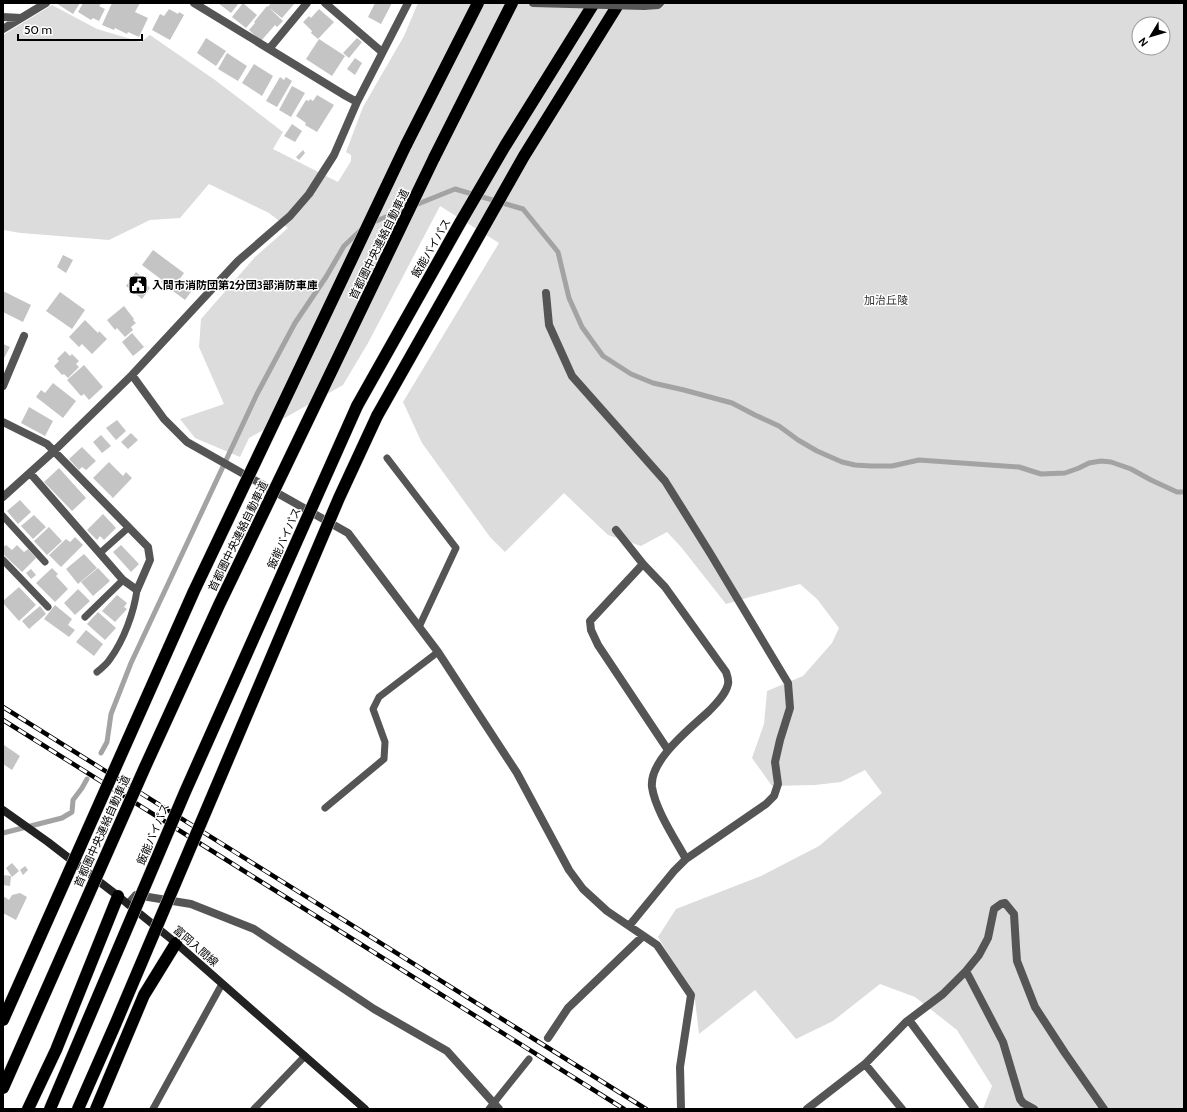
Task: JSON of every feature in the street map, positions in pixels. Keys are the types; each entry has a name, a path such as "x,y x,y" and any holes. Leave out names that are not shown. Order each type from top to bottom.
{"highway":[{"name":"首都圏中央連絡自動車道","path":"3,1020 194,590 406,145 478,3"},
{"name":"首都圏中央連絡自動車道","path":"3,1088 142,774 216,612 434,158 512,3"},
{"name":"飯能バイパス","path":"50,1109 185,792 357,406 460,223 594,3"},
{"path":"78,1109 338,498 378,416 524,156 619,3"},
{"path":"28,1109 56,1050 118,896"},
{"path":"96,1109 144,995 176,943"}],"main road":[{"name":"富岡入間線","path":"3,810 118,896 176,943 365,1109"}],"street":[{"path":"3,29 46,3"},
{"path":"194,3 357,102"},
{"path":"269,49 307,3"},
{"path":"325,3 382,52"},
{"path":"3,497 54,451 132,375 238,261 290,216 309,194 334,155 357,102 408,3"},
{"path":"533,3 644,6 658,6 660,3"},
{"path":"3,17 21,18"},
{"path":"546,293 549,325 572,376 665,481 788,684 790,708 775,762 778,784 774,796 766,804 686,859 674,871 629,926"},
{"path":"3,386 24,336"},
{"path":"132,375 164,419 187,442 348,533 438,652 517,773 569,870 583,889 607,911 657,945 690,995 680,1067 680,1109"},
{"path":"3,422 47,444 148,547 150,560 137,590 123,580 30,473"},
{"path":"616,530 642,564 665,587 726,672 728,683 725,692 718,702 668,750 655,770 652,786 658,807 686,859"},
{"path":"642,564 590,621 591,630 598,645 668,750"},
{"path":"128,904 136,895 190,904 254,929 374,1009 447,1052 494,1107"},
{"path":"808,1109 865,1064 909,1020 943,994 966,971 979,955 988,938 994,909 1005,903 1014,914 1018,961 1035,1007 1104,1109"},
{"path":"548,1038 568,1008 644,936"},
{"path":"966,971 1002,1042 1020,1099 1023,1103 1034,1109"},
{"path":"909,1020 975,1109"},
{"path":"865,1064 902,1109"}],"lane":[{"path":"387,458 456,548 419,628"},
{"path":"3,516 45,562"},
{"path":"100,553 128,528"},
{"path":"3,560 48,607"},
{"path":"85,617 123,580"},
{"path":"97,672 110,659 124,634 136,601 137,590"},
{"path":"325,808 384,759 385,742 374,709 379,697 438,652"},
{"path":"153,1109 222,984"},
{"path":"254,1109 305,1056"},
{"path":"494,1107 529,1059"}],"green space":[{"name":"加治丘陵","path":"418,3 1184,3 1184,1109 983,1109 992,1086 957,1030 915,997 880,984 833,1021 796,1039 755,990 699,1034 695,1000 658,937 676,909 761,876 819,846 882,793 865,770 841,782 815,785 772,786 752,758 764,724 767,691 803,676 832,643 839,628 817,599 800,584 726,604 681,547 667,532 641,546 608,535 564,493 505,552 490,537 422,443 403,402 499,243 440,206 368,343 343,385 249,438 240,457 195,438 180,419 224,404 199,347 201,319 255,257 288,228 269,213 209,184 180,218 150,220 109,240 21,233 3,230 3,35 52,5 97,29 141,42 150,35 215,80 283,132 273,149 338,182 351,161 351,155 346,152 363,107 404,36"}],"building":[{"path":"56,3 80,3 73,14"},
{"path":"83,3 101,4 99,6 105,9 99,21 93,18 91,20 78,12"},
{"path":"112,3 140,3 135,12 148,18 139,37 128,32 127,34 115,28 114,30 102,25"},
{"path":"218,3 239,3 231,13"},
{"path":"243,3 257,15 246,28 232,17"},
{"path":"271,3 295,3 282,18 268,7"},
{"path":"375,3 392,3 381,24 368,17"},
{"path":"267,6 283,21 277,27 275,25 261,41 249,30"},
{"path":"169,9 178,14 179,12 184,15 170,40 152,30 160,14 164,16"},
{"path":"319,9 334,22 318,39 311,33 312,31 303,22 309,16 311,18"},
{"path":"206,38 226,51 216,66 197,53"},
{"path":"357,38 362,42 349,58 343,53"},
{"path":"319,39 345,56 332,76 306,59"},
{"path":"227,53 247,66 238,81 218,69"},
{"path":"355,58 362,63 355,75 347,69"},
{"path":"254,64 273,76 262,96 242,83"},
{"path":"280,77 284,80 286,77 292,81 277,107 266,101"},
{"path":"292,86 305,93 291,117 279,110"},
{"path":"317,95 334,105 317,132 305,125 306,123 296,116 306,100 309,101 310,99 313,101"},
{"path":"292,124 302,131 295,142 284,136"},
{"path":"303,150 305,153 299,160 296,157"},
{"path":"153,250 184,273 172,290 161,282 162,280 142,265"},
{"path":"63,255 73,260 66,273 57,267"},
{"path":"136,272 147,281 145,283 150,288 142,299 126,286"},
{"path":"181,281 193,289 185,300 173,291"},
{"path":"3,291 31,305 23,322 3,312"},
{"path":"60,292 85,310 72,329 46,311"},
{"path":"124,306 136,323 131,327 133,330 125,337 117,328 115,330 107,320"},
{"path":"85,320 98,333 99,331 107,339 92,354 82,344 79,347 69,337"},
{"path":"132,333 144,347 133,356 122,342"},
{"path":"3,344 10,347 3,360"},
{"path":"65,351 70,356 72,354 79,361 76,364 79,367 68,378 64,374 62,375 54,366 59,361 57,359"},
{"path":"84,365 103,387 89,400 84,394 81,396 67,380"},
{"path":"53,383 76,401 63,418 36,397 41,390 45,393"},
{"path":"29,407 53,421 45,436 21,423"},
{"path":"117,420 126,431 116,440 106,428"},
{"path":"131,433 138,440 128,449 121,442"},
{"path":"101,435 111,446 102,453 93,442"},
{"path":"82,447 96,461 86,470 82,467 79,470 69,459"},
{"path":"109,462 123,476 126,472 132,478 113,498 93,478"},
{"path":"59,468 86,498 72,511 44,482"},
{"path":"20,500 31,512 18,524 7,511"},
{"path":"103,514 116,528 104,540 100,536 97,540 87,530"},
{"path":"34,515 46,527 33,539 21,526"},
{"path":"49,527 62,541 47,555 34,541"},
{"path":"75,537 83,545 61,567 49,555 66,539 70,542"},
{"path":"6,545 12,550 17,545 24,552 28,549 36,558 22,572 3,554 3,547"},
{"path":"121,545 139,564 131,572 113,552"},
{"path":"84,554 97,568 78,584 66,569"},
{"path":"52,568 58,574 56,576 68,589 55,602 36,583"},
{"path":"98,568 110,581 93,596 81,582"},
{"path":"31,569 36,575 31,579 26,573"},
{"path":"19,587 36,605 19,621 3,603 3,601"},
{"path":"78,589 90,601 75,615 64,603"},
{"path":"117,595 127,603 124,607 127,609 115,622 102,611"},
{"path":"55,605 72,619 68,625 75,630 69,637 44,619"},
{"path":"40,606 46,614 29,629 22,621"},
{"path":"98,612 116,628 105,640 87,624"},
{"path":"86,630 103,644 94,656 76,642"},
{"path":"4,745 20,756 12,770 3,764"},
{"path":"12,863 19,871 12,877 6,868"},
{"path":"25,866 28,870 23,875 20,870"},
{"path":"3,875 11,876 10,886 3,885"},
{"path":"20,893 27,897 16,920 3,913 3,898 5,897 9,900 12,895"}],"waterway":[{"path":"371,223 455,189 523,209 558,252 569,298 582,327 603,356 631,374 653,383 732,403 779,426 798,440 817,451 842,462 855,465 892,466 919,460 1019,467 1041,474 1065,473 1089,463 1101,461 1111,462 1131,469 1177,492 1184,492"},
{"path":"101,753 107,742 111,714 131,663 257,394 295,323 326,277 344,246 363,228"},
{"path":"3,833 62,818 72,812 73,800 87,779"}],"railway":[{"path":"3,707 646,1109"},
{"path":"3,720 624,1109"}],"place":[{"name":"入間市消防団第2分団3部消防車庫","path":"138,285"}]}
